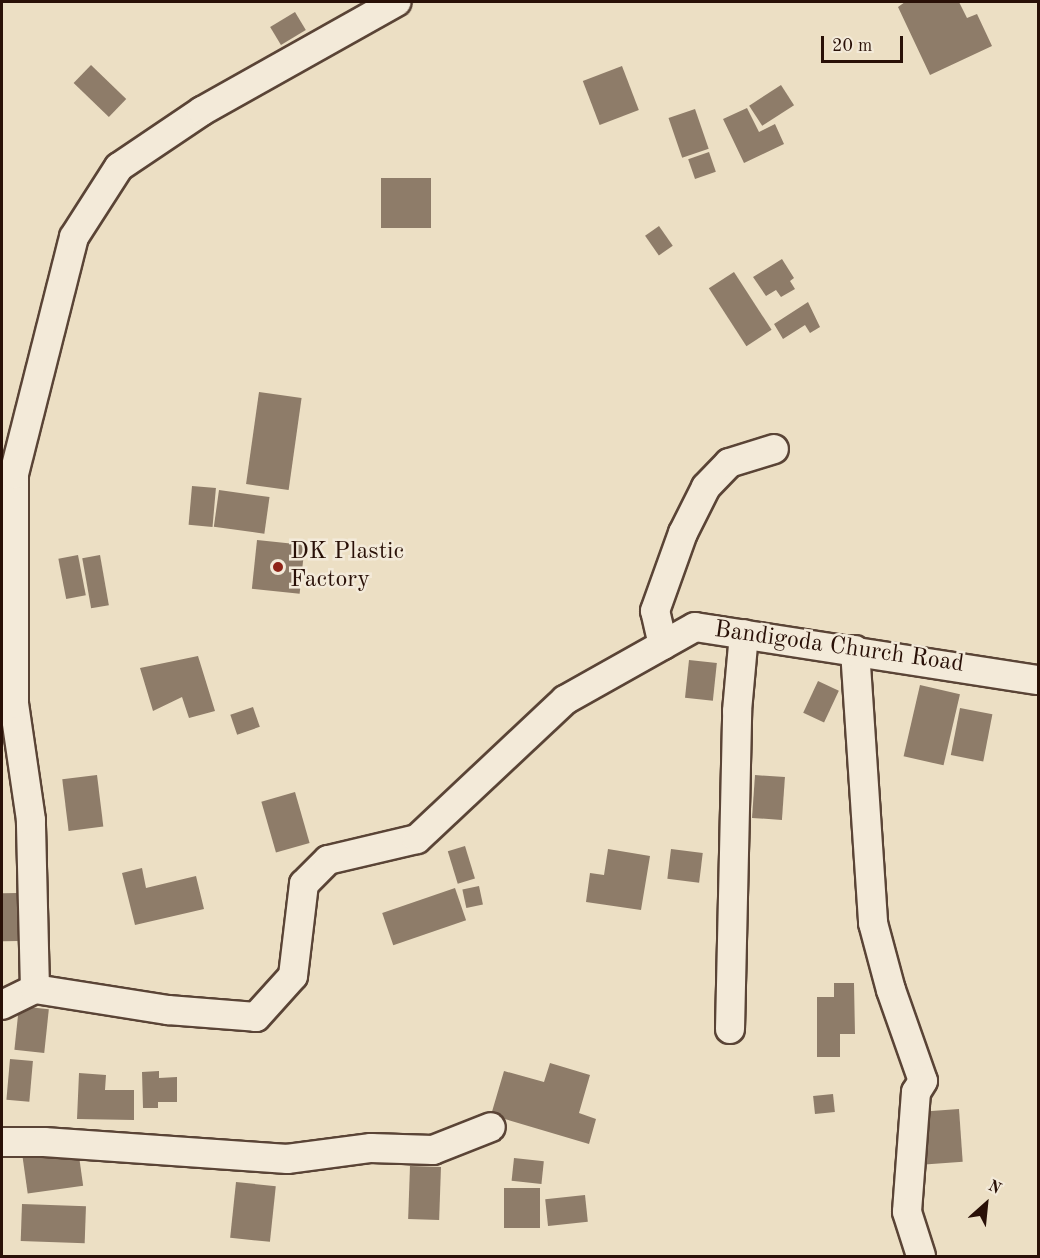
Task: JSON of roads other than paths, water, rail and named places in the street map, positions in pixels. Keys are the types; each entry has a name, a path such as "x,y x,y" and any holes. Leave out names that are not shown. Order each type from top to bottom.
{"street":[{"path":"2,1005 35,989 31,820 14,704 14,474 74,237 119,167 202,111 396,2"},
{"path":"663,645 655,611 682,533 706,486 729,463 774,449"},
{"name":"Bandigoda Church Road","path":"35,989 168,1010 256,1017 293,976 304,884 328,860 417,839 565,700 695,627 1038,680"},
{"path":"730,1029 737,711 744,634"},
{"path":"855,650 873,923 891,990 923,1081 916,1092 907,1212 921,1257"},
{"path":"2,1142 44,1142 287,1159 371,1148 433,1150 491,1127"}],"place":[{"name":"DK Plastic Factory","path":"278,567"}]}
